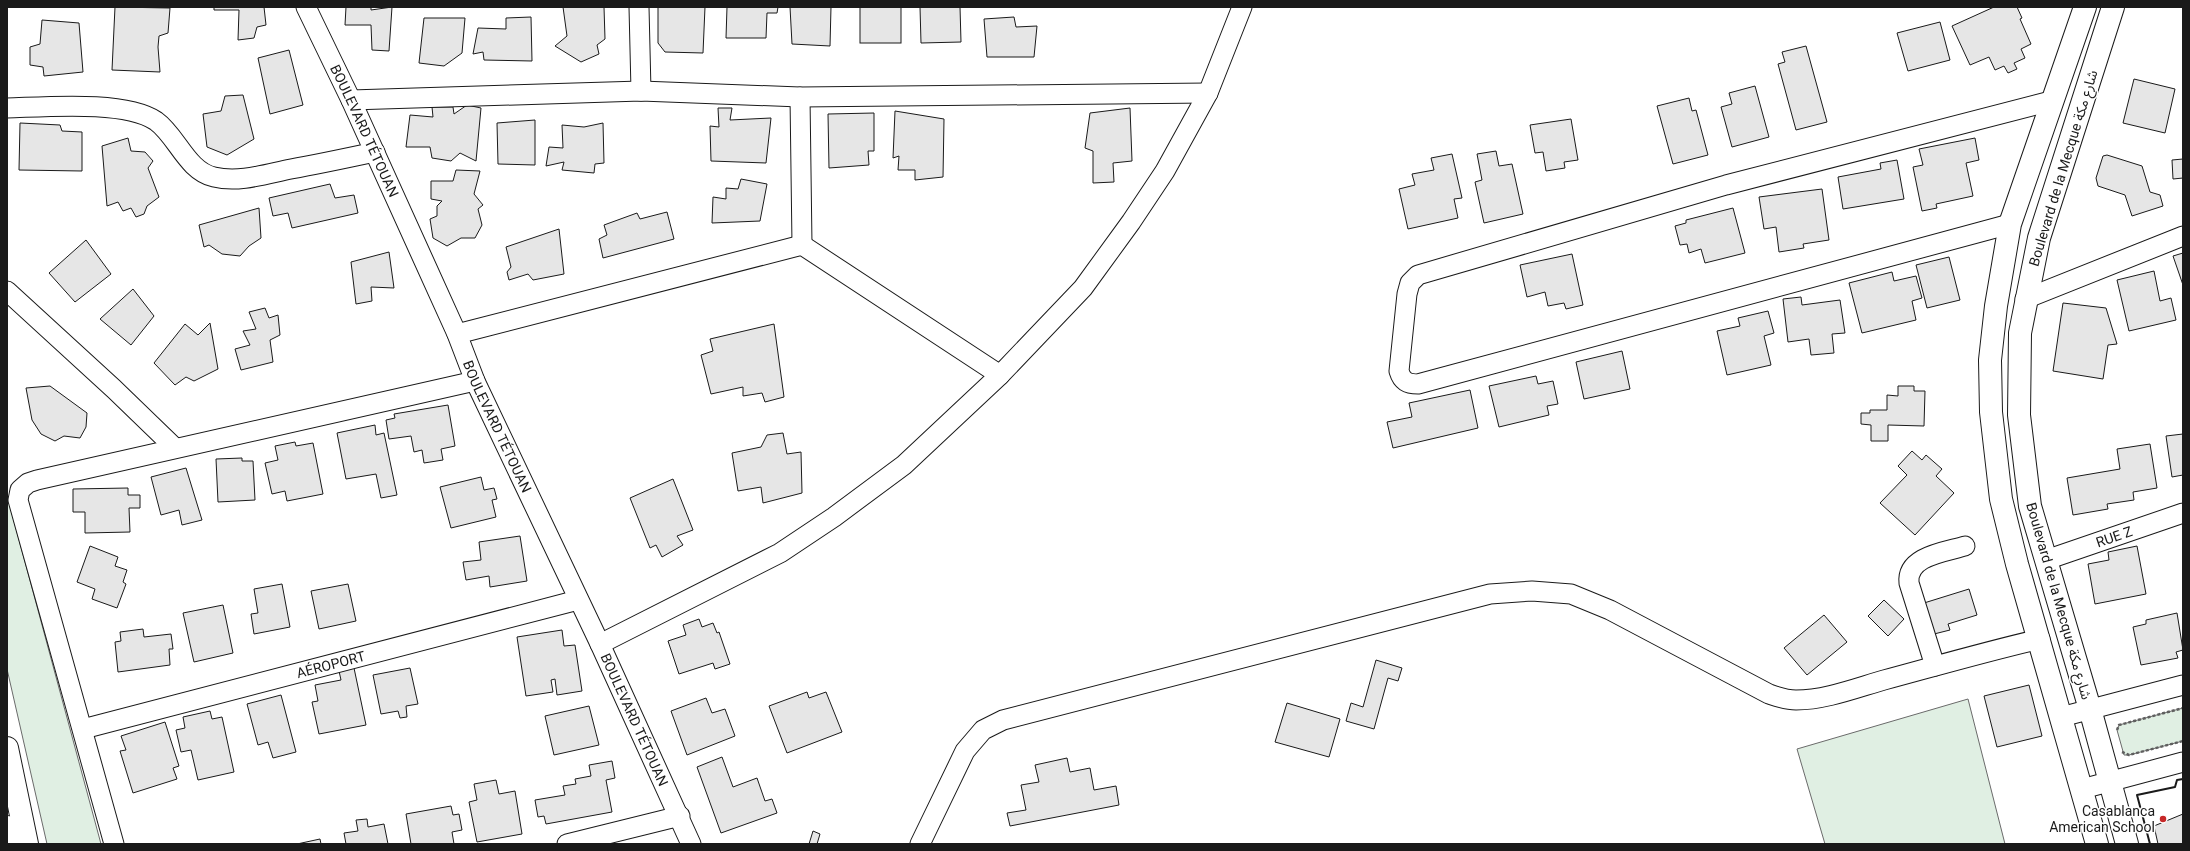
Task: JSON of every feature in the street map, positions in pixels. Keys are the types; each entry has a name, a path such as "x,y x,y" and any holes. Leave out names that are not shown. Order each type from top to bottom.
{"main road":[{"name":"Boulevard de la Mecque شارع مكة","path":"2085,7 2051,101 2010,224 1996,306 1991,353 1991,412 2001,499 2017,564 2040,639 2097,844"},
{"name":"Boulevard de la Mecque شارع مكة","path":"2113,7 2039,238 2025,299 2020,333 2019,415 2030,506 2111,781 2127,844"},
{"path":"7,748 27,844"},
{"path":"7,826 12,844"}],"street":[{"name":"BOULEVARD TÉTOUAN","path":"306,7 375,152 457,334 476,381 680,816 691,844"},
{"path":"639,7 641,91"},
{"path":"600,644 780,553 834,517 904,465 1000,375 1083,288 1127,228 1165,171 1208,93 1242,7"},
{"path":"351,100 641,91 800,98 1208,93"},
{"path":"800,98 802,245"},
{"path":"2010,224 1418,384 1406,383 1401,378 1399,371 1407,294 1410,283 1418,275 1726,185 2051,101"},
{"path":"7,108 79,107 137,112 157,122 196,168 212,177 224,179 251,178 375,152"},
{"path":"2025,299 2183,236"},
{"path":"457,334 802,245 1000,375"},
{"path":"7,291 114,388 175,448"},
{"path":"114,844 18,500 20,490 28,483 37,480 476,381"},
{"name":"RUE Z","path":"2046,560 2183,513"},
{"path":"1935,666 1909,583 1909,571 1913,566 1923,560 1965,546"},
{"path":"920,844 965,751 983,730 1003,720 1490,594 1532,591 1570,594 1610,610 1763,691 1783,699 1809,699 1996,649 2040,639"},
{"name":"AÉROPORT","path":"83,729 578,600"},
{"path":"2061,717 2183,685"},
{"path":"2082,789 2183,762"},
{"path":"567,844 680,816"}],"path":[{"path":"2118,737 2117,730 2119,725 2183,708"},
{"path":"2121,750 2124,754 2129,755 2183,741"}],"green space":[{"path":"7,495 101,844 47,844 7,669"},
{"path":"1968,699 2005,844 1825,844 1797,749"},
{"path":"2183,708 2183,741 2124,755 2117,730 2119,725"}],"building":[{"path":"115,7 170,8 168,33 159,36 158,47 160,72 112,70"},
{"path":"214,7 264,7 266,25 257,27 254,38 238,40 239,10 214,10"},
{"path":"346,7 371,7 371,10 392,7 389,51 372,50 371,25 345,25"},
{"path":"563,7 604,7 605,39 597,45 599,54 581,62 555,46 567,36"},
{"path":"658,7 705,7 703,53 665,52 658,43"},
{"path":"727,7 778,7 777,13 767,13 766,38 726,38"},
{"path":"790,7 831,7 830,46 792,44"},
{"path":"860,7 901,7 901,43 860,43"},
{"path":"920,7 960,7 961,42 921,43"},
{"path":"1994,7 2017,7 2022,18 2020,19 2031,44 2021,49 2025,58 2014,63 2017,69 2008,73 2004,66 1995,70 1989,57 1970,65 1952,26"},
{"path":"531,17 532,61 484,60 483,52 473,54 478,28 506,29 506,18"},
{"path":"1014,17 1016,27 1037,26 1034,57 987,57 984,19"},
{"path":"424,18 465,18 462,53 444,66 419,63"},
{"path":"42,20 79,23 83,72 44,76 43,67 30,65 30,47 40,44"},
{"path":"1940,22 1950,60 1908,71 1897,33"},
{"path":"1806,46 1827,122 1796,130 1778,64 1785,62 1782,52"},
{"path":"289,50 303,105 270,114 258,58"},
{"path":"2134,79 2175,89 2165,133 2123,123"},
{"path":"1755,86 1769,137 1732,147 1721,107 1732,104 1729,93"},
{"path":"243,95 254,139 227,155 207,147 203,114 221,111 225,96"},
{"path":"1689,98 1692,111 1696,110 1708,155 1673,164 1657,106"},
{"path":"467,105 481,108 476,161 460,153 451,161 432,158 430,147 406,147 410,115 433,117 432,107 453,107 454,114"},
{"path":"718,108 732,108 730,120 771,118 766,163 711,161 710,126 719,127"},
{"path":"1130,108 1132,161 1113,163 1114,182 1093,183 1093,151 1085,148 1090,113"},
{"path":"895,111 944,119 943,177 915,180 915,170 898,170 899,156 893,158"},
{"path":"874,113 874,151 868,151 869,165 829,168 828,114"},
{"path":"1571,119 1578,160 1564,162 1565,168 1546,171 1543,152 1535,153 1530,125"},
{"path":"535,120 535,165 498,164 497,123"},
{"path":"20,123 60,125 62,131 82,132 82,171 19,170"},
{"path":"603,123 604,163 595,164 594,173 562,170 564,162 546,166 549,147 563,148 562,125 584,127"},
{"path":"128,138 131,151 145,152 153,161 148,168 159,197 147,206 144,214 136,217 131,208 123,211 118,202 107,206 102,146"},
{"path":"1975,138 1979,160 1966,163 1973,196 1936,204 1937,208 1922,211 1913,167 1923,165 1919,149"},
{"path":"1496,151 1499,166 1512,164 1523,214 1484,223 1475,182 1482,180 1477,154"},
{"path":"1452,154 1462,198 1454,199 1458,218 1408,229 1399,189 1415,185 1412,174 1434,170 1431,158"},
{"path":"2107,155 2142,166 2150,192 2160,195 2163,206 2132,216 2125,195 2098,186 2096,178 2103,156"},
{"path":"2183,159 2183,178 2173,179 2172,160"},
{"path":"1897,160 1904,199 1843,209 1838,177 1881,169 1880,163"},
{"path":"456,170 480,171 474,194 483,205 478,209 482,225 475,238 461,238 447,246 433,238 430,219 437,216 437,206 442,201 431,199 431,181 453,181"},
{"path":"741,179 767,184 760,221 712,223 713,197 726,199 726,188 738,189"},
{"path":"330,184 335,198 354,195 358,213 292,228 288,213 273,216 269,198"},
{"path":"1822,189 1829,240 1803,244 1804,248 1779,252 1776,227 1764,229 1759,197"},
{"path":"259,208 261,238 249,246 240,256 222,254 209,245 204,247 199,225"},
{"path":"1733,208 1745,253 1705,263 1701,249 1689,253 1687,244 1680,245 1675,226 1686,223 1686,220"},
{"path":"667,212 674,239 603,258 599,239 607,235 604,225 637,213 640,219"},
{"path":"559,229 564,274 533,280 528,274 509,280 507,272 511,267 506,247"},
{"path":"86,240 111,274 75,302 49,273"},
{"path":"389,252 394,288 371,287 372,301 356,304 351,262"},
{"path":"2183,253 2183,285 2173,256"},
{"path":"1572,254 1583,305 1566,309 1564,303 1548,306 1545,292 1527,297 1520,265"},
{"path":"1949,257 1960,300 1927,308 1916,265"},
{"path":"2154,271 2160,301 2171,298 2176,320 2129,331 2117,280"},
{"path":"1892,272 1894,281 1916,276 1922,298 1912,301 1916,320 1862,333 1849,283"},
{"path":"133,289 154,316 131,345 100,319"},
{"path":"1801,297 1802,305 1840,300 1845,333 1832,334 1834,353 1811,355 1809,339 1788,342 1783,299"},
{"path":"2063,303 2106,308 2117,344 2108,345 2103,379 2053,371"},
{"path":"265,308 269,318 278,315 280,335 270,340 273,362 241,370 235,349 250,345 243,331 256,329 249,312"},
{"path":"1768,311 1774,333 1764,336 1771,365 1727,375 1717,331 1740,326 1738,318"},
{"path":"210,323 218,369 194,381 186,377 175,385 154,363 185,324 198,335"},
{"path":"774,324 784,397 765,402 762,393 743,396 743,387 711,394 701,355 713,351 710,339"},
{"path":"1622,351 1630,389 1584,399 1576,362"},
{"path":"1536,376 1538,384 1553,381 1558,404 1547,406 1549,415 1499,427 1489,386"},
{"path":"50,386 87,413 86,427 80,438 64,436 55,441 41,434 32,420 26,388"},
{"path":"1898,386 1914,386 1914,391 1925,391 1924,426 1888,425 1888,441 1871,441 1871,425 1861,424 1861,413 1870,413 1870,410 1887,410 1887,395 1898,396"},
{"path":"1470,390 1478,428 1393,448 1387,422 1412,417 1409,403"},
{"path":"448,405 455,446 441,449 443,460 424,463 422,450 414,452 411,436 389,439 386,420 395,418 394,414"},
{"path":"375,425 376,435 384,433 397,495 381,498 376,474 346,479 337,433"},
{"path":"783,433 787,454 801,452 802,493 763,503 761,487 738,491 732,453 761,447 767,435"},
{"path":"2183,434 2183,475 2172,477 2166,436"},
{"path":"295,442 296,446 313,443 323,494 287,501 285,491 272,494 265,463 278,460 275,446"},
{"path":"2150,444 2157,488 2133,492 2134,500 2107,504 2108,509 2073,515 2067,478 2120,469 2117,449"},
{"path":"1912,451 1922,460 1926,455 1942,469 1936,476 1954,493 1915,535 1880,503 1907,475 1898,466"},
{"path":"242,458 242,461 253,461 255,500 218,502 216,459"},
{"path":"186,468 202,520 182,525 179,510 161,515 151,477"},
{"path":"481,477 484,490 494,488 497,499 492,500 496,517 451,528 440,487"},
{"path":"673,479 693,530 677,536 683,545 662,557 656,545 650,548 630,498"},
{"path":"128,488 128,495 140,495 140,508 129,508 130,532 85,533 85,512 73,512 73,489"},
{"path":"520,536 527,581 490,587 489,576 466,580 463,562 481,560 479,542"},
{"path":"90,546 118,557 115,566 127,570 123,582 126,584 117,608 92,599 95,589 77,582"},
{"path":"2137,546 2146,594 2095,604 2088,564 2109,560 2108,552"},
{"path":"282,584 290,627 254,634 251,614 258,613 254,589"},
{"path":"348,584 356,621 319,629 311,591"},
{"path":"1969,589 1977,615 1948,624 1950,630 1934,634 1924,603"},
{"path":"1884,600 1904,619 1888,636 1868,616"},
{"path":"223,605 233,653 194,662 183,613"},
{"path":"2177,613 2183,650 2176,652 2178,658 2141,665 2133,627 2146,624 2146,620"},
{"path":"1824,615 1847,642 1807,675 1784,648"},
{"path":"699,619 702,627 713,623 717,633 719,632 730,664 715,669 713,663 679,674 668,641 686,635 683,625"},
{"path":"143,629 144,637 171,634 173,649 169,649 170,665 118,672 115,642 121,641 120,632"},
{"path":"562,630 564,646 575,645 582,691 557,695 555,679 551,680 553,692 526,696 517,637"},
{"path":"1376,660 1402,668 1398,681 1388,678 1374,729 1346,721 1351,703 1363,707"},
{"path":"354,668 366,725 319,734 312,702 318,701 315,685 341,680 339,671"},
{"path":"410,668 418,704 406,706 407,717 400,718 398,711 381,714 373,675"},
{"path":"2029,685 2042,736 1997,747 1984,696"},
{"path":"807,692 809,698 826,692 842,732 787,753 769,706"},
{"path":"281,695 296,752 273,758 268,742 258,745 247,704"},
{"path":"706,698 712,713 725,709 735,736 687,755 671,711"},
{"path":"1287,703 1340,719 1329,757 1275,742"},
{"path":"589,706 599,745 554,755 545,716"},
{"path":"210,711 212,719 222,717 234,772 198,780 191,750 181,752 176,730 185,728 183,717"},
{"path":"165,722 179,766 173,768 177,779 133,793 120,751 126,750 121,736"},
{"path":"722,757 733,787 757,778 765,801 772,799 777,813 721,833 697,767"},
{"path":"1067,758 1070,772 1090,768 1094,790 1116,786 1119,805 1010,826 1007,813 1026,810 1021,785 1039,782 1035,765"},
{"path":"612,761 615,778 606,780 612,812 546,824 544,816 538,817 535,800 565,795 563,786 576,784 575,779 591,776 589,765"},
{"path":"496,780 499,794 515,791 522,834 477,842 469,802 477,800 474,784"},
{"path":"451,806 453,815 459,814 462,830 452,832 454,844 411,844 406,814"},
{"path":"2183,814 2183,844 2158,844 2154,826"},
{"path":"367,819 368,827 384,824 388,844 346,844 344,833 358,831 356,820"},
{"path":"813,831 820,834 817,844 809,844"},
{"path":"320,839 321,844 297,844"}],"wall":[{"path":"2150,844 2137,795 2175,787 2177,780 2183,779"}],"place":[{"name":"Casablanca American School","path":"2163,819"}]}
